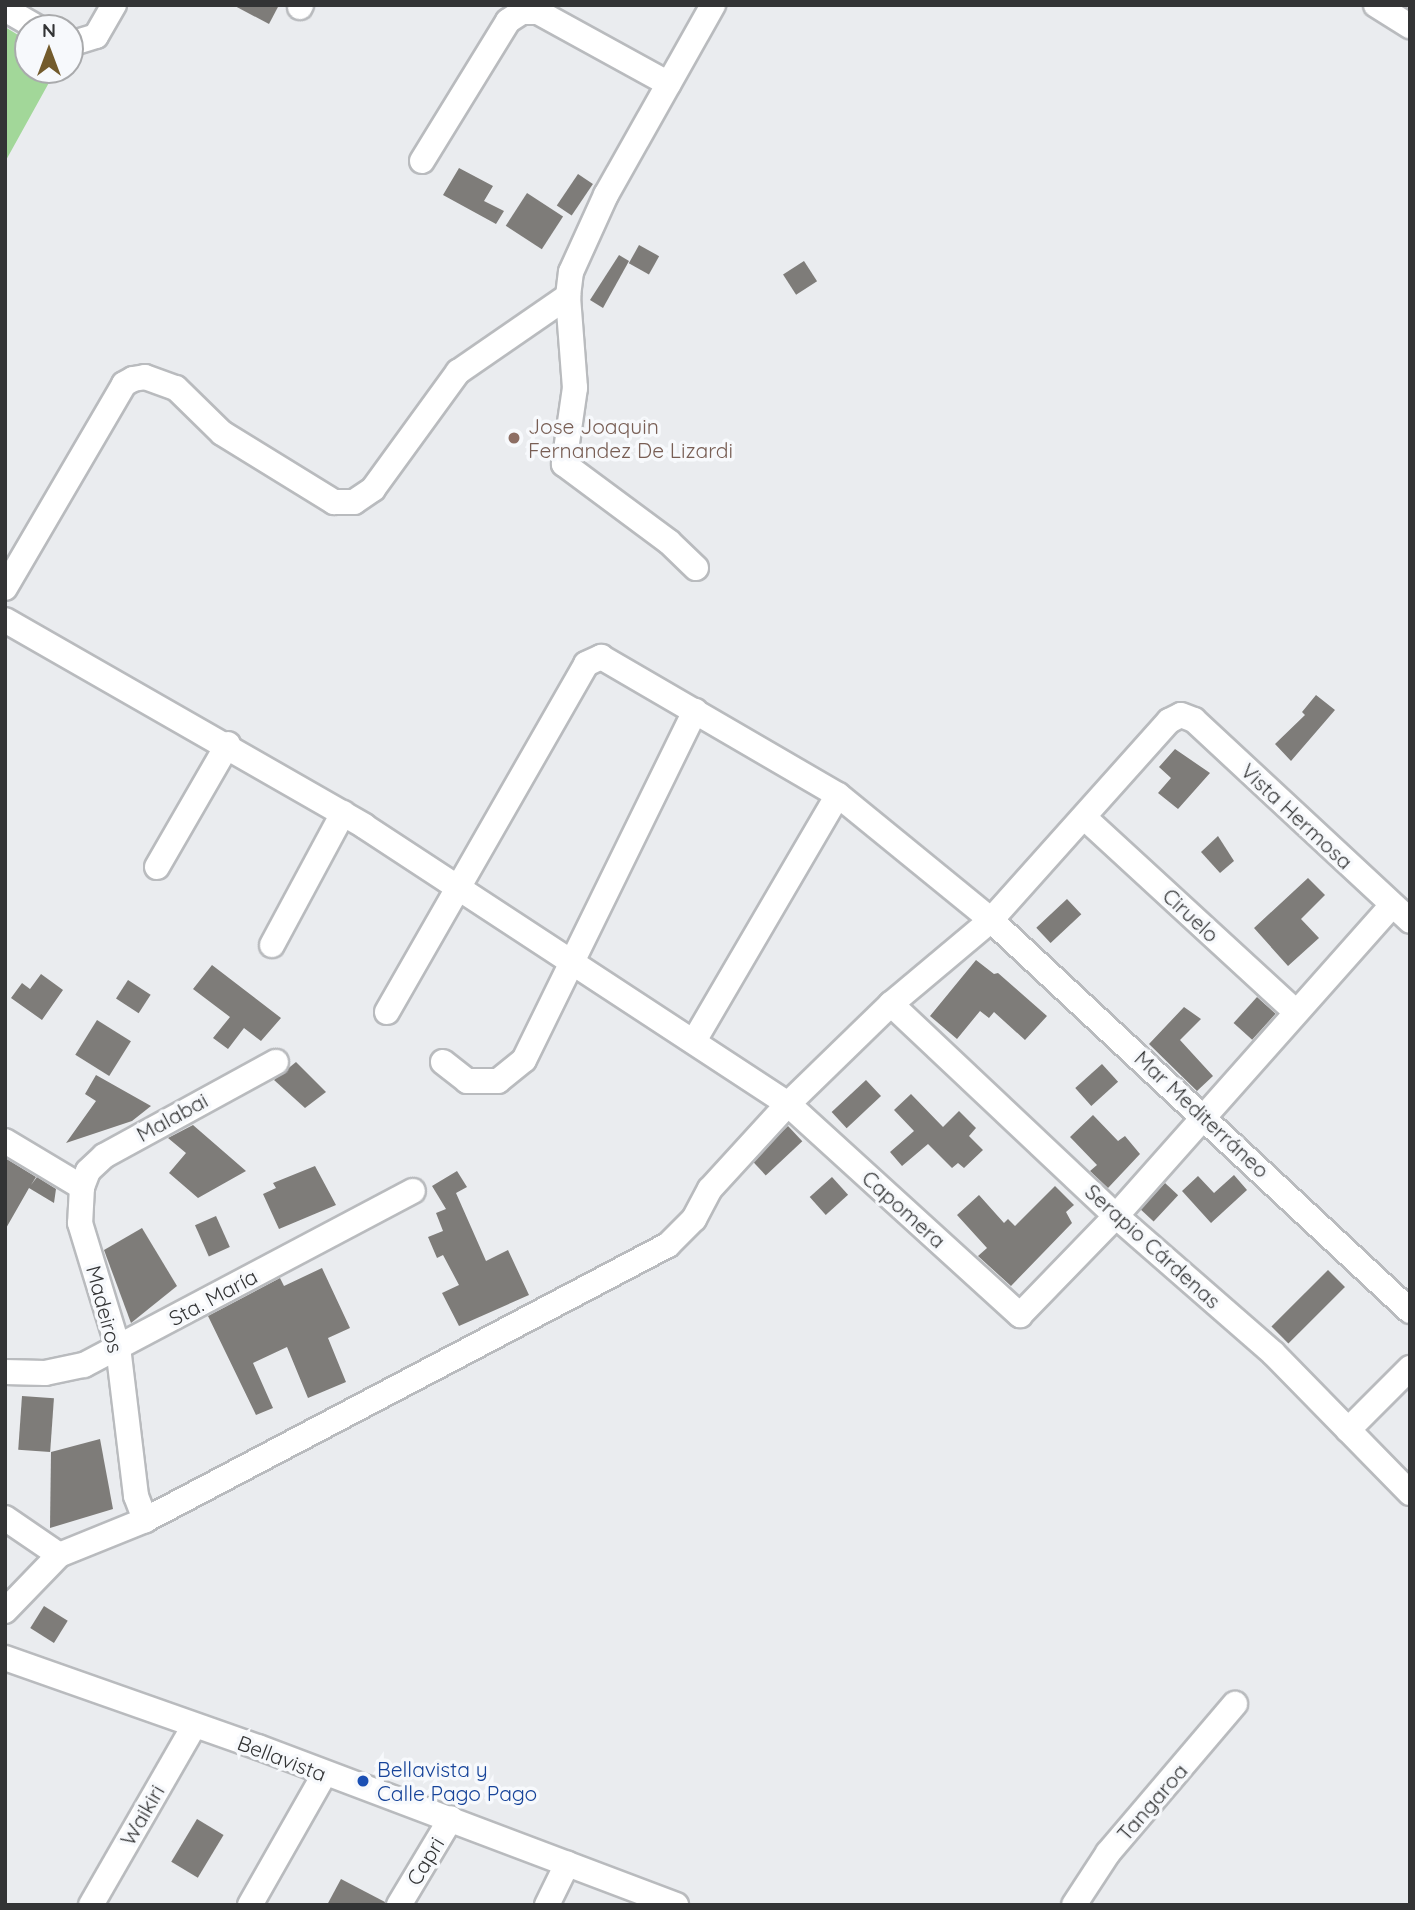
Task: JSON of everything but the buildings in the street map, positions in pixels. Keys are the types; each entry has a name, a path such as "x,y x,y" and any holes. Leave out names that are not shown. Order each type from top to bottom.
{"street":[{"path":"84,40 96,36 114,5"},
{"path":"696,568 669,542 564,464 575,388 568,296 571,272 606,195 713,5"},
{"path":"1376,5 1410,26"},
{"path":"422,161 508,21 522,12 538,12 669,84"},
{"path":"5,588 124,384 133,379 145,377 176,388 222,433 334,502 354,502 373,489 458,372 568,296"},
{"name":"Capomera","path":"5,620 228,744 343,813 788,1104 1020,1315 1116,1216"},
{"name":"Mar Mediterráneo","path":"458,887 592,658 601,657 838,795 991,920 1407,1303"},
{"path":"443,1062 467,1081 498,1081 524,1060 570,959 695,711"},
{"name":"Vista Hermosa","path":"1086,819 1169,721 1181,715 1194,720 1401,913"},
{"path":"157,867 228,744"},
{"path":"694,1041 838,795"},
{"path":"272,945 343,813"},
{"path":"5,1611 59,1555 145,1520 668,1245 694,1219 710,1189 788,1104 891,1004 991,920 1086,819"},
{"name":"Ciruelo","path":"1086,819 1296,1012"},
{"path":"387,1012 458,887"},
{"path":"1116,1216 1296,1012 1401,913"},
{"name":"Serapio Cárdenas","path":"891,1004 1116,1216 1273,1353 1410,1493"},
{"name":"Malabai","path":"82,1187 88,1171 104,1156 276,1062"},
{"path":"5,1141 82,1187"},
{"name":"Madeiros","path":"82,1187 80,1223 118,1347 136,1496 145,1520"},
{"name":"Sta. María","path":"5,1372 45,1373 84,1365 413,1191"},
{"path":"1348,1430 1410,1368"},
{"path":"5,1518 59,1555"},
{"name":"Bellavista","path":"5,1658 451,1818 676,1905"},
{"name":"Tangaroa","path":"1074,1905 1108,1853 1235,1704"},
{"name":"Waikiri","path":"91,1905 194,1726"},
{"path":"250,1905 324,1774"},
{"name":"Capri","path":"399,1905 451,1818"},
{"path":"547,1905 568,1864"}],"green space":[{"path":"5,27 14,32 14,84 48,84 5,162"}],"place":[{"name":"Jose Joaquin Fernandez De Lizardi","path":"514,438"},
{"name":"Bellavista y Calle Pago Pago","path":"363,1781"}]}
